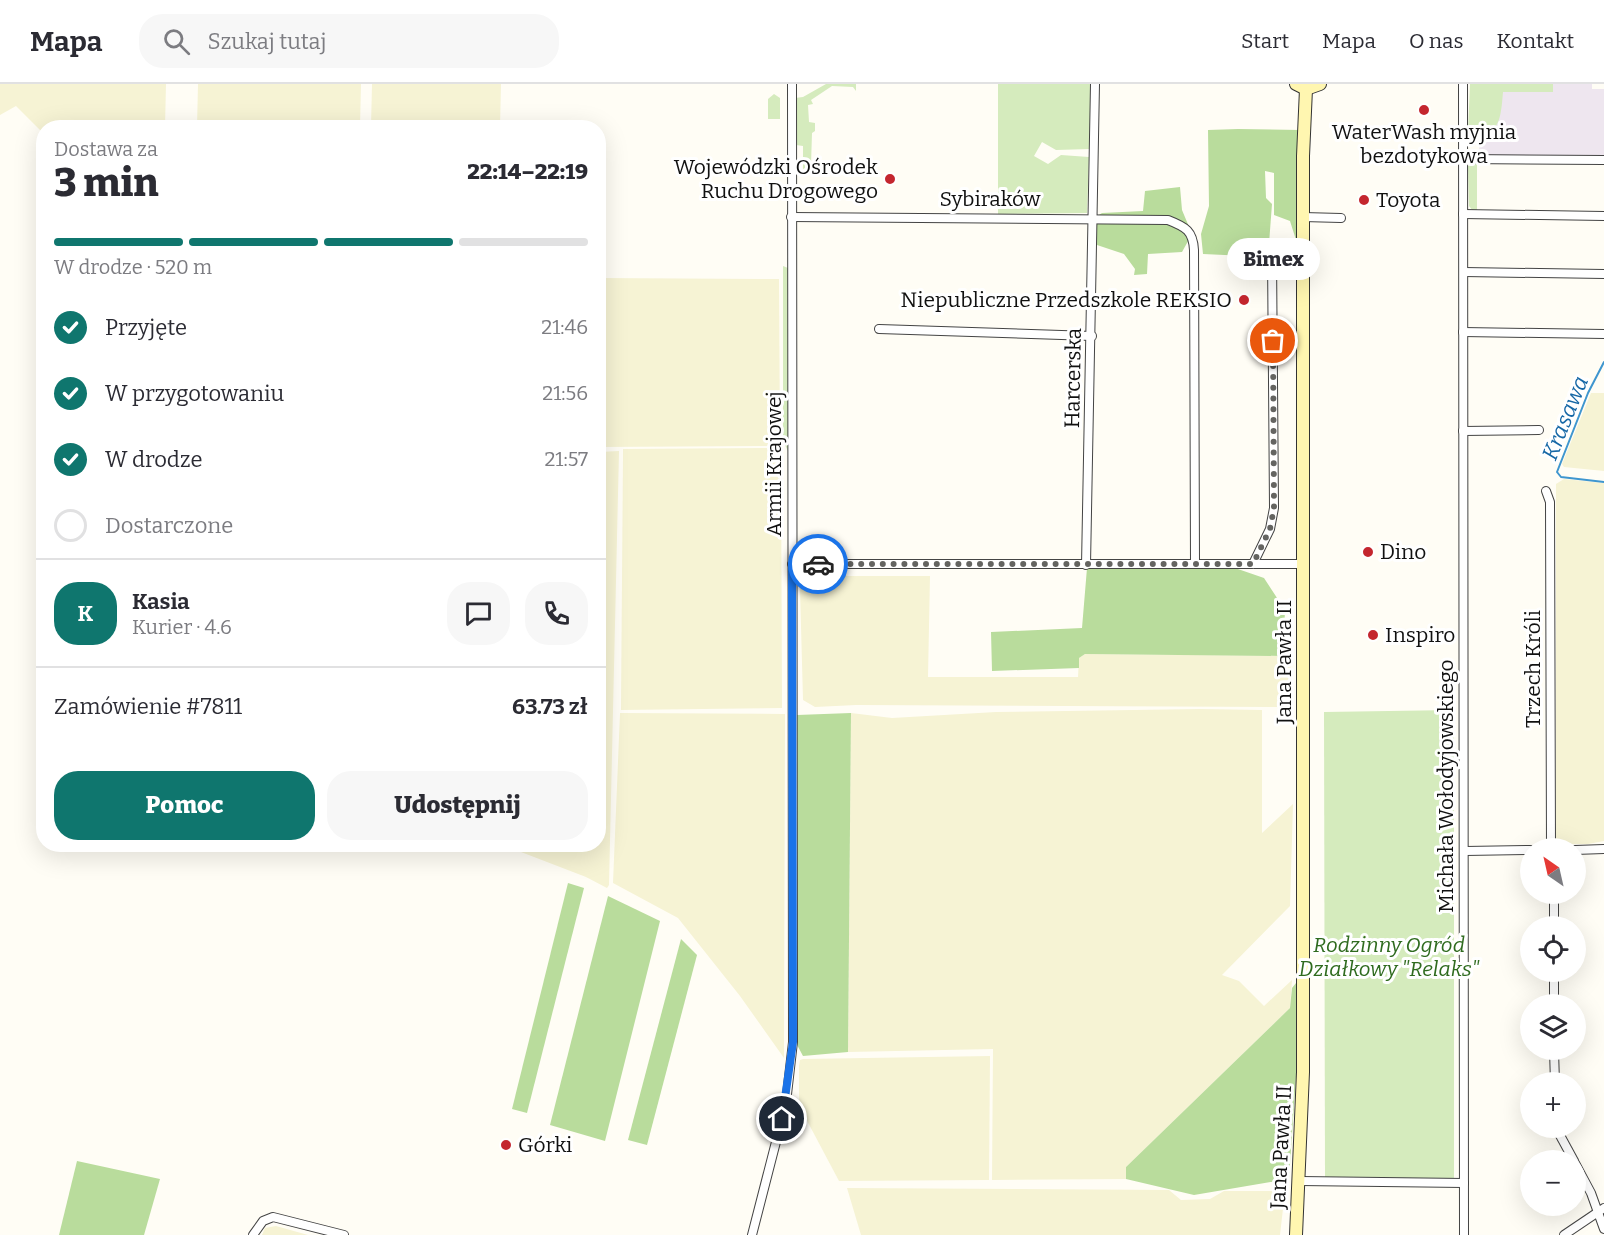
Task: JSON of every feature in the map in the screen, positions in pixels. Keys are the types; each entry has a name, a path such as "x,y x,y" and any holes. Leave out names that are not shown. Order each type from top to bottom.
{"main road":[{"path":"1301,86 1320,84"},
{"name":"Jana Pawła II","path":"1296,1235 1300,1181 1304,978 1301,86"}],"street":[{"name":"Armii Krajowej","path":"752,1235 786,1103 792,1055 792,84"},
{"name":"Harcerska","path":"1086,565 1095,84"},
{"name":"Michała Wołodyjowskiego","path":"1463,84 1464,1235"},
{"path":"1463,159 1604,160"},
{"path":"1463,214 1604,216"},
{"name":"Sybiraków","path":"791,217 1094,218 1168,220 1187,227 1193,237 1194,250 1195,564"},
{"path":"1303,217 1341,218"},
{"path":"1253,564 1270,529 1274,508 1272,256"},
{"path":"1464,272 1604,274"},
{"path":"879,329 1092,336"},
{"path":"1463,332 1604,334"},
{"path":"1463,431 1539,430"},
{"name":"Trzech Króli","path":"1546,491 1550,502 1551,838"},
{"path":"792,564 1303,564"},
{"path":"1586,850 1604,849"},
{"path":"1465,851 1520,850"},
{"path":"1300,1181 1464,1183"},
{"path":"1586,1184 1600,1211 1604,1228"},
{"path":"1564,1235 1600,1211"},
{"path":"253,1235 263,1221 273,1218 344,1235"}],"shaded area":[{"path":"0,84 166,84 165,120 36,120 36,126 16,106 0,115"},
{"path":"198,84 361,84 360,120 197,120"},
{"path":"372,84 501,84 500,120 371,120"},
{"path":"1481,84 1592,84 1592,89 1604,89 1604,155 1479,156"},
{"path":"606,278 779,279 780,446 606,447"},
{"path":"1591,393 1604,393 1604,471 1564,467 1562,464"},
{"path":"781,448 782,708 621,710 623,449"},
{"path":"619,451 609,885 607,888 586,877 521,852 606,852 606,452"},
{"path":"1564,479 1604,483 1604,841 1588,844 1586,844 1586,838 1556,838 1556,484"},
{"path":"811,576 930,576 928,677 1078,677 1079,658 1085,654 1291,656 1291,707 856,705 815,707 803,700 800,589 806,579"},
{"path":"1262,710 1262,833 1293,804 1290,906 1222,975 1239,981 1264,1006 1292,980 1290,1008 1126,1167 1126,1179 992,1180 993,1049 848,1052 851,713 892,718 996,712"},
{"path":"620,713 785,714 784,1058 740,996 678,918 613,883"},
{"path":"990,1056 989,1180 839,1181 804,1115 799,1099 800,1060"},
{"path":"847,1188 1169,1190 1181,1200 1210,1199 1224,1191 1285,1191 1280,1235 861,1235"},
{"path":"276,1226 308,1235 262,1235 265,1228"}],"green space":[{"path":"826,84 856,84 856,91 853,87 832,86 811,100 813,104 808,105 809,122 815,123 815,131 812,133 811,165 803,169 803,146 796,145 795,98 803,97"},
{"path":"998,84 1092,84 1090,149 1056,150 1042,142 1034,156 1048,164 1061,155 1089,157 1087,213 998,214"},
{"path":"1470,84 1553,84 1553,92 1503,92 1497,124 1493,130 1479,135 1468,133"},
{"path":"774,94 780,98 780,119 768,119 768,99"},
{"path":"1208,130 1300,130 1300,239 1296,240 1290,221 1274,215 1274,173 1265,171 1266,198 1272,204 1268,257 1203,254 1201,234 1209,206"},
{"path":"1477,162 1477,211 1473,211 1469,206 1468,166"},
{"path":"1180,187 1182,210 1192,234 1182,252 1148,254 1147,274 1134,275 1135,269 1124,254 1094,244 1094,218 1102,213 1143,211 1145,191"},
{"path":"783,266 788,268 788,451 783,441"},
{"path":"1087,568 1235,568 1264,578 1285,610 1283,656 1085,654 1079,658 1079,668 992,671 991,632 1082,628"},
{"name":"Rodzinny Ogród Działkowy \"Relaks\"","path":"1454,710 1454,1179 1325,1177 1324,712"},
{"path":"851,713 848,1052 803,1056 796,1043 797,715"},
{"path":"568,883 584,888 527,1113 512,1109"},
{"path":"608,896 660,921 605,1141 550,1125"},
{"path":"681,939 697,955 647,1145 628,1140"},
{"path":"1300,978 1300,1018 1289,1179 1194,1195 1126,1179 1126,1167 1290,1008 1292,988"},
{"path":"77,1161 160,1179 144,1235 59,1235"}],"waterway":[{"name":"Krasawa","path":"1604,362 1588,393 1557,472 1561,477 1604,482"}],"way so far":[{"path":"818,564 1253,564 1270,529 1274,508 1273,341"}],"place":[{"name":"WaterWash myjnia bezdotykowa","path":"1424,110"},
{"name":"Wojewódzki Ośrodek Ruchu Drogowego","path":"890,179"},
{"name":"Toyota","path":"1364,200"},
{"name":"Niepubliczne Przedszkole REKSIO","path":"1244,300"},
{"name":"Bimex","path":"1273,341"},
{"name":"Dino","path":"1368,552"},
{"name":"Inspiro","path":"1373,635"},
{"name":"Górki","path":"506,1145"}],"route":[{"path":"782,1119 787,1098 793,1042 792,564 818,564"}]}
